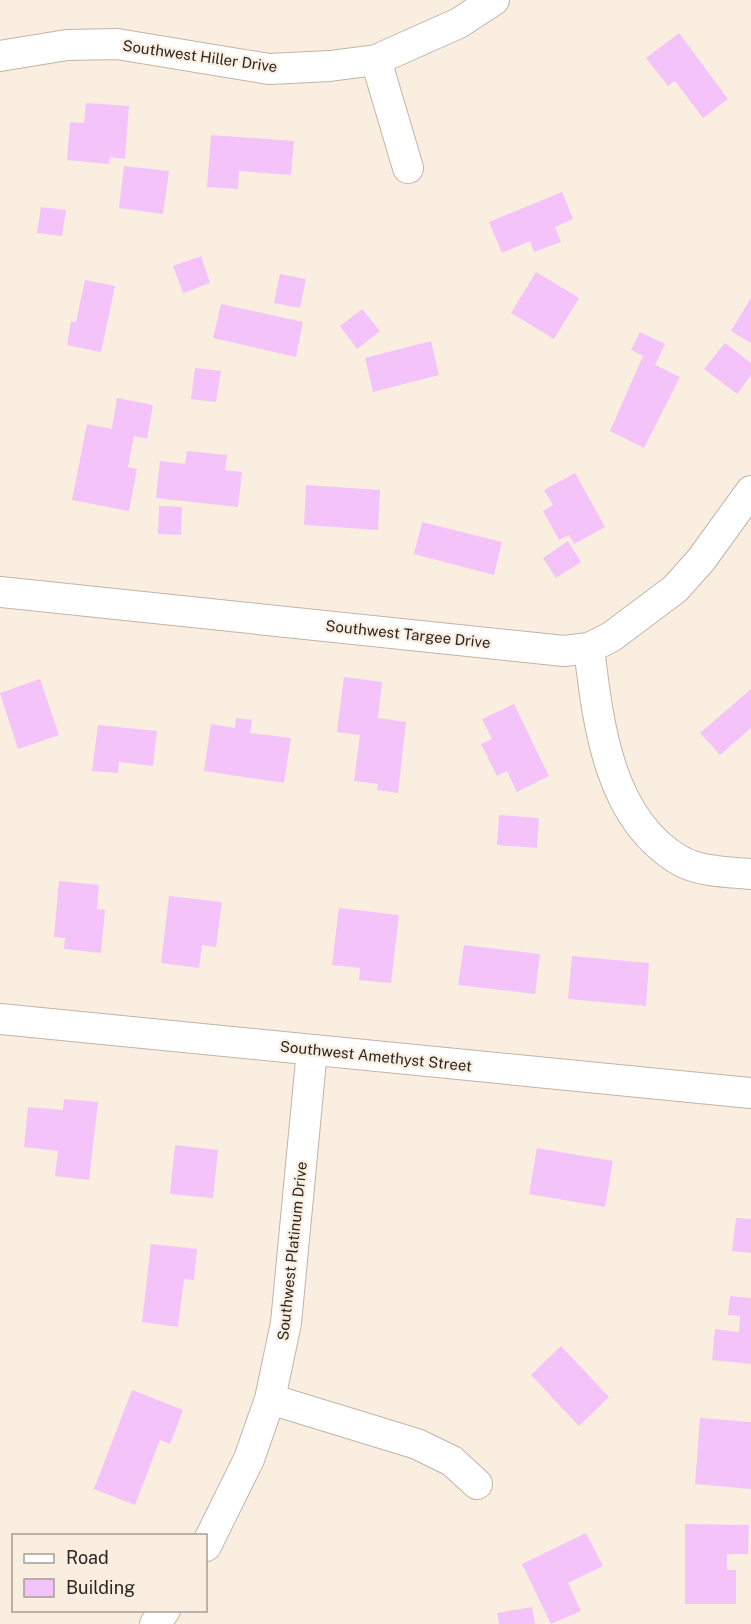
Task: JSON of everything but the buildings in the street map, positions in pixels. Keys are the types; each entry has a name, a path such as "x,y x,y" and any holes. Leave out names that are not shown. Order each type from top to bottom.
{"street":[{"name":"Southwest Hiller Drive","path":"0,56 67,45 117,44 269,69 330,66 376,60 459,23 494,0"},
{"path":"376,60 408,168"},
{"name":"Southwest Targee Drive","path":"0,592 564,651 589,648 611,637 675,589 701,560 751,491"},
{"path":"589,648 597,717 606,751 628,807 651,838 681,861 717,871 751,874"},
{"name":"Southwest Amethyst Street","path":"0,1019 751,1093"},
{"name":"Southwest Platinum Drive","path":"207,1544 249,1459 270,1399 286,1323 312,1050"},
{"path":"270,1399 417,1444 452,1461 477,1484"},
{"path":"155,1624 164,1612"}]}
